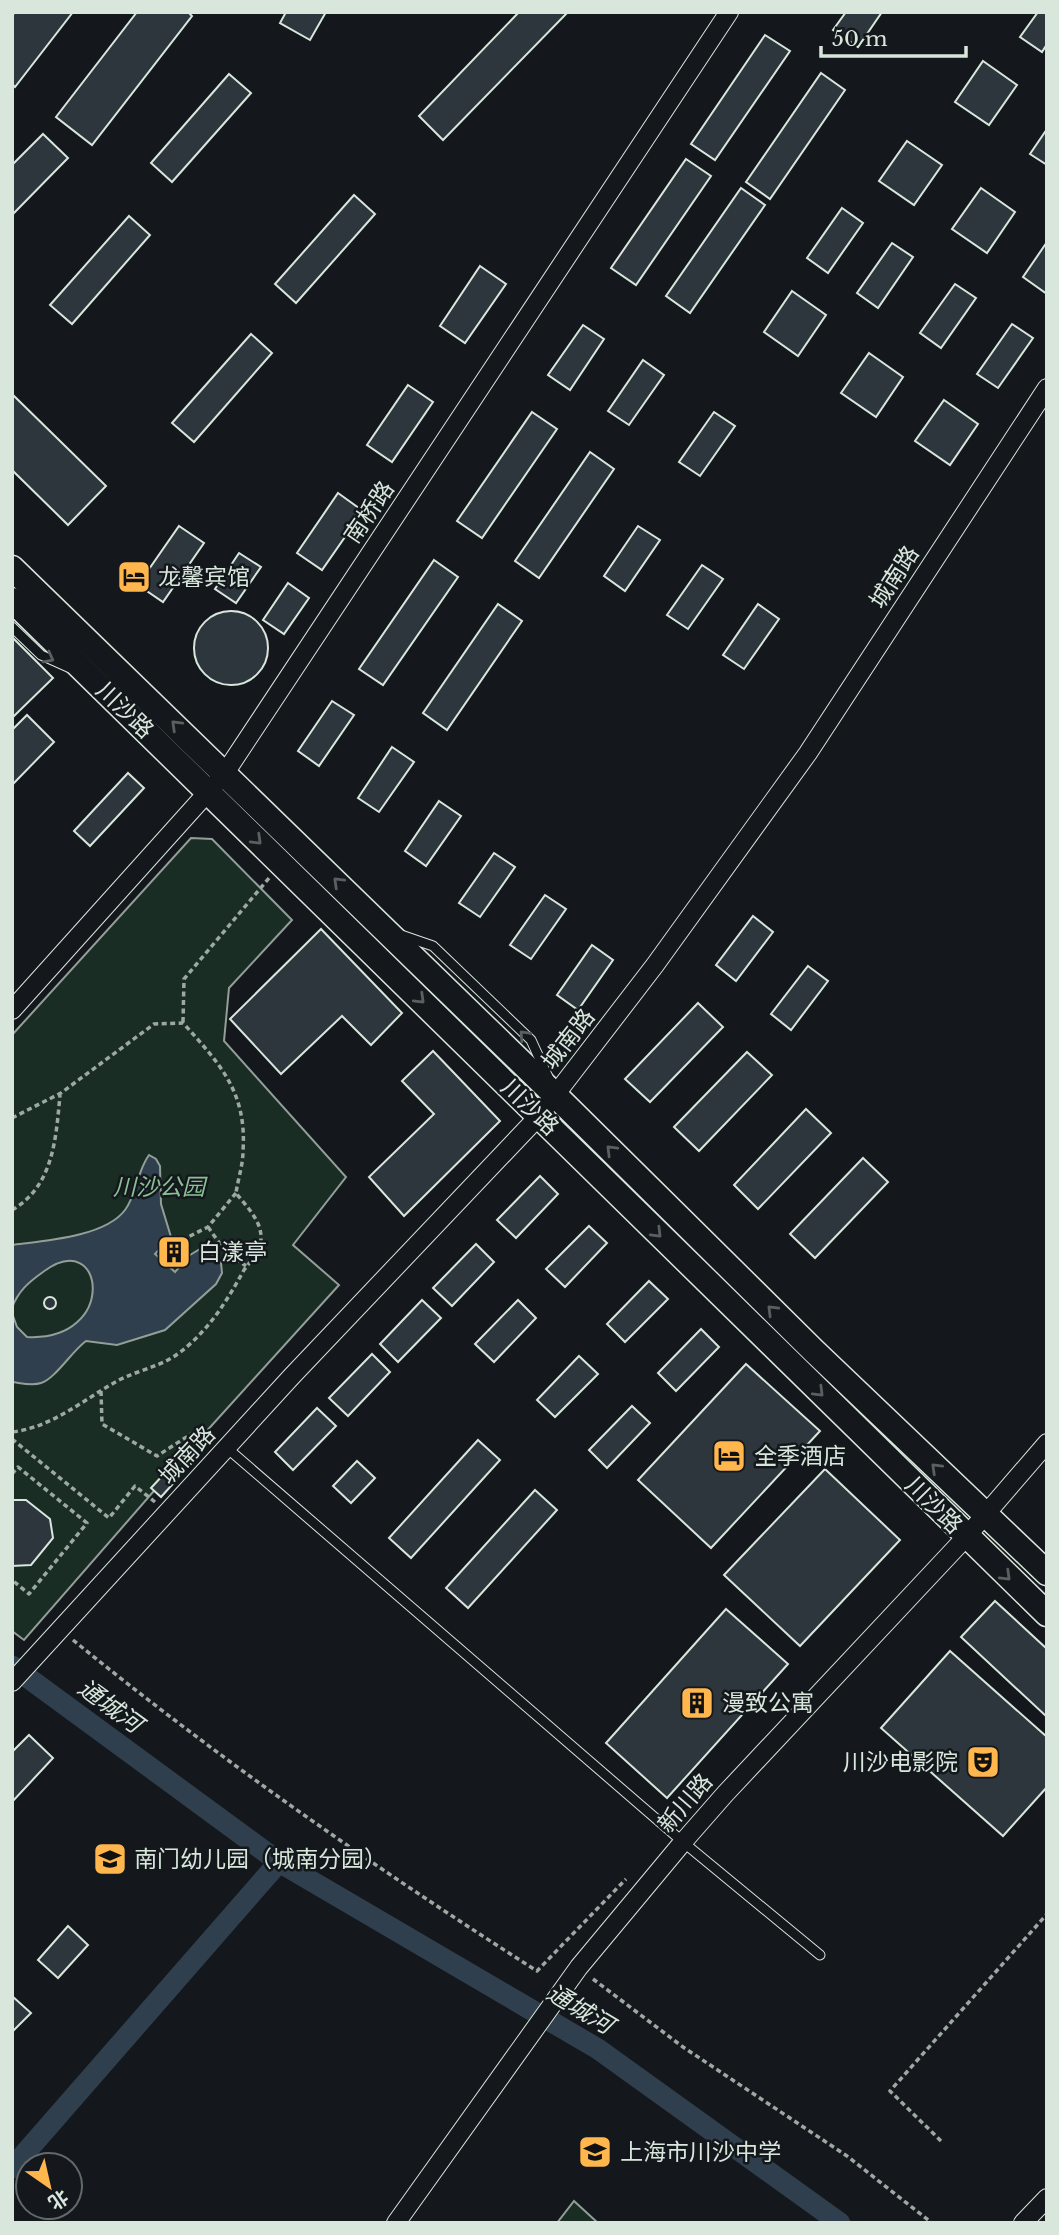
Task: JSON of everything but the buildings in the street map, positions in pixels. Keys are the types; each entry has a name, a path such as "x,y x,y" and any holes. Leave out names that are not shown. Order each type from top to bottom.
{"main road":[{"name":"川沙路","path":"12,568 386,930 814,1351 1047,1573"},
{"name":"川沙路","path":"12,600 1047,1614"}],"street":[{"name":"南桥路","path":"12,1010 225,773 729,12"},
{"name":"城南路","path":"12,1682 292,1376 539,1116 655,965 808,753 1047,388"},
{"name":"新川路","path":"396,2223 576,1972 683,1842 966,1537 1047,1444"},
{"path":"1023,2223 1047,2198"}],"lane":[{"path":"12,627 41,655 92,678"},
{"path":"227,1448 683,1842 820,1955"}],"path":[{"path":"182,1240 208,1227 236,1193 243,1152 243,1121 237,1093 215,1058 183,1023 184,979 281,863"},
{"path":"12,1118 61,1093 153,1024 183,1023"},
{"path":"12,1210 22,1205 35,1191 46,1173 55,1143 61,1093"},
{"path":"12,1432 47,1424 122,1379 164,1364 191,1343 226,1304 246,1266 259,1253 261,1236 257,1221 236,1193"},
{"path":"208,1227 225,1251 246,1266"},
{"path":"101,1391 102,1424 157,1455 199,1429 227,1448"},
{"path":"12,1439 108,1518 135,1486 167,1512"},
{"path":"12,1474 18,1467 87,1523 29,1594 12,1580"},
{"path":"61,1629 135,1690 387,1874 537,1971 636,1869 652,1880"},
{"path":"941,2141 890,2091 1047,1914"},
{"path":"576,1972 605,1989 683,2047 848,2156 932,2223"}],"green space":[{"name":"川沙公园","path":"191,838 212,839 292,920 229,988 224,1041 346,1177 293,1245 339,1285 194,1445 24,1640 12,1631 12,1035"},
{"path":"574,2201 598,2223 557,2223"}],"water":[{"path":"149,1155 156,1159 160,1166 161,1204 171,1237 155,1254 175,1272 190,1255 200,1249 208,1251 221,1263 222,1273 216,1284 165,1330 117,1345 86,1341 58,1371 41,1383 12,1382 12,1313 17,1327 27,1337 57,1334 77,1322 89,1306 93,1289 89,1273 80,1263 64,1262 43,1272 29,1283 12,1308 12,1245 89,1232 116,1219 129,1204"}],"waterway":[{"name":"通城河","path":"12,1666 279,1862 598,2049 840,2223"},
{"name":"通城河","path":"12,2168 279,1862"}],"place":[{"name":"龙馨宾馆","path":"134,577"},
{"name":"白漾亭","path":"174,1252"},
{"name":"全季酒店","path":"729,1456"},
{"name":"漫致公寓","path":"697,1703"},
{"name":"川沙电影院","path":"983,1762"},
{"name":"南门幼儿园（城南分园）","path":"110,1859"},
{"name":"上海市川沙中学","path":"595,2152"}]}
